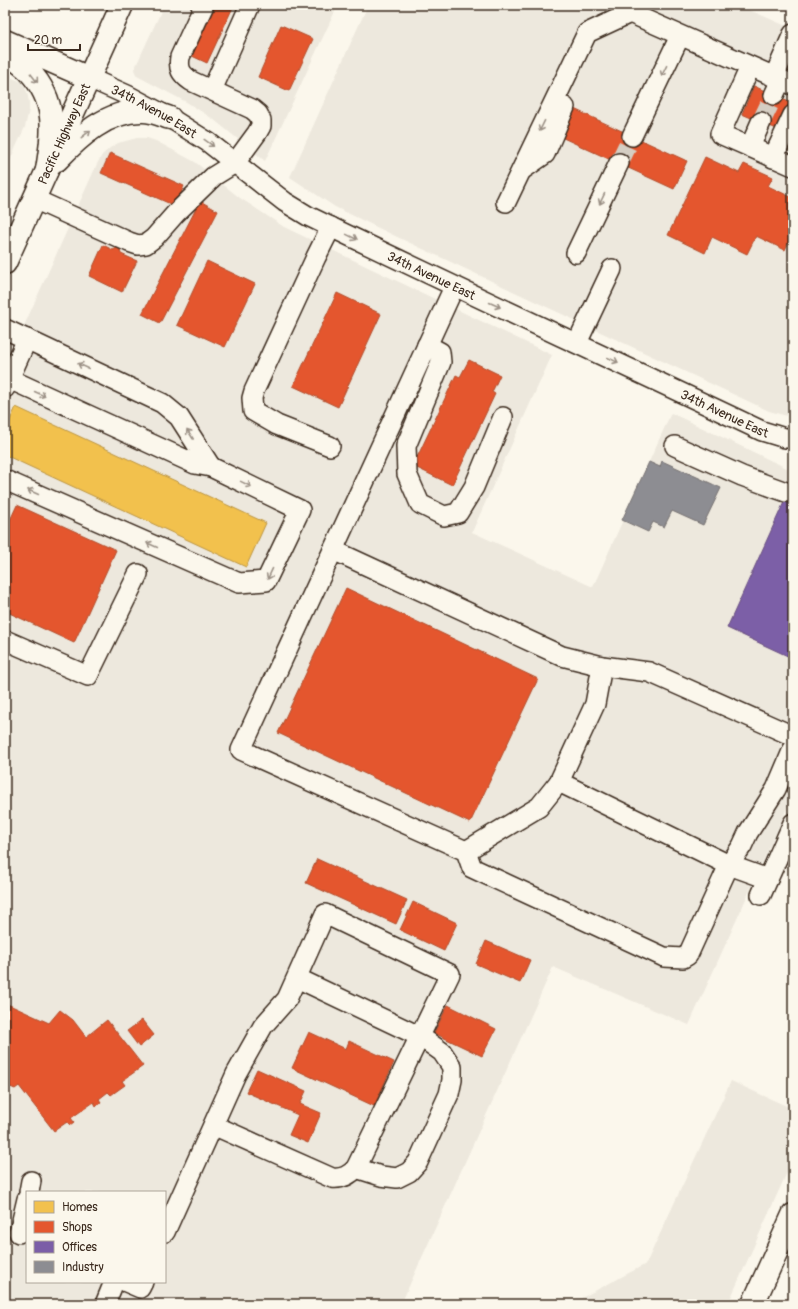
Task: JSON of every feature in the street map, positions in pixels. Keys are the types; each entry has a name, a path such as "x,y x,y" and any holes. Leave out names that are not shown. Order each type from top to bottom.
{"main road":[{"name":"Pacific Highway East","path":"5,263 10,239 34,199 48,170 122,5"},
{"path":"5,41 89,78"},
{"path":"5,52 29,71 42,89 51,110 52,138 48,170"},
{"path":"48,170 68,148 106,119 128,112 144,111 170,118"},
{"path":"754,1304 793,1215"},
{"path":"754,1304 793,1227"}],"street":[{"path":"34,199 129,242 138,245 146,244 154,238 176,213 214,176 235,163 257,134 261,126 261,120 258,114 252,109 184,76 179,64 180,57 204,5"},
{"path":"212,90 250,5"},
{"path":"506,202 587,33 603,26 632,9 680,36 750,67 780,84 793,34"},
{"path":"632,136 680,36"},
{"path":"750,67 720,134 793,166"},
{"name":"34th Avenue East","path":"89,78 127,95 170,118 208,142 285,202 308,216 454,287 577,343 762,431 785,438 793,438"},
{"path":"773,158 793,115"},
{"path":"750,147 761,122"},
{"path":"576,253 619,163"},
{"path":"330,446 277,425 253,411 252,398 309,271 331,227"},
{"path":"577,343 612,269"},
{"path":"454,287 241,750 466,851 472,868 664,957 682,958 688,955 729,865 776,788 793,749"},
{"path":"5,329 162,403 179,417 212,467"},
{"path":"5,480 239,583 266,581 300,510 212,467 195,464 6,381 27,340"},
{"path":"427,345 440,352 441,362 406,446 407,474 420,504 444,516 458,513 474,487 503,417"},
{"path":"675,446 742,476 786,492 793,492"},
{"path":"333,550 562,656 602,666 649,672 793,736"},
{"path":"5,640 88,676 138,574"},
{"path":"466,851 539,807 559,782 595,704 602,666"},
{"path":"559,782 729,865 764,887 793,823"},
{"path":"166,1230 213,1125 236,1074 263,1026 287,999 325,914 450,974 356,1168 351,1174 340,1179 332,1178 213,1125"},
{"path":"297,978 420,1037 442,1052 452,1067 452,1080 449,1094 418,1162 409,1172 397,1178 381,1176 356,1168"},
{"path":"17,1232 26,1202"},
{"path":"105,1304 114,1283"},
{"path":"128,1283 140,1288 142,1283"}],"shaded area":[{"path":"164,5 338,5 265,161 213,119 188,103 137,76 134,70"},
{"path":"368,5 738,5 793,29 793,414 787,416 769,411 393,235 335,207 290,177"},
{"path":"5,75 22,82 27,92 29,110 25,127 5,171"},
{"path":"137,138 147,138 156,141 195,162 240,198 284,227 552,355 472,532 593,587 671,413 793,471 793,795 689,1025 553,967 401,1304 5,1304 5,368 97,164 102,155 118,143"},
{"path":"731,1081 793,1109 793,1159 728,1304 570,1304 646,1264"}],"building: Homes":[{"path":"16,407 266,523 246,567 5,455 5,431"}],"building: Shops":[{"path":"216,5 234,5 207,63 192,56"},
{"path":"281,25 313,39 289,91 258,77"},
{"path":"754,86 791,103 779,130 742,114"},
{"path":"574,109 687,161 674,189 561,137"},
{"path":"110,153 184,186 175,206 101,173"},
{"path":"705,157 739,173 744,164 773,177 768,186 793,198 793,233 785,250 756,236 747,254 712,237 705,253 668,235"},
{"path":"200,201 218,211 160,323 142,314"},
{"path":"103,245 113,250 117,248 120,250 121,254 137,261 122,292 89,276"},
{"path":"207,261 255,284 225,347 177,325"},
{"path":"337,293 381,314 338,407 293,386"},
{"path":"469,360 500,375 492,392 495,394 452,485 413,466 456,375 460,377"},
{"path":"17,505 116,550 74,643 5,611 5,531"},
{"path":"346,588 538,679 470,823 278,733"},
{"path":"317,859 407,900 396,924 306,883"},
{"path":"413,902 457,923 444,951 400,930"},
{"path":"486,941 530,960 520,983 476,964"},
{"path":"5,1003 49,1023 60,1010 73,1020 86,1037 107,1020 143,1066 122,1081 125,1085 111,1095 108,1092 99,1099 101,1102 96,1106 94,1102 71,1118 74,1122 70,1125 67,1122 54,1131 19,1086 15,1089 5,1083 7,1074 5,1073"},
{"path":"448,1005 496,1029 482,1056 434,1033"},
{"path":"142,1020 154,1035 139,1047 127,1031"},
{"path":"309,1032 346,1049 349,1041 394,1062 374,1106 292,1068"},
{"path":"257,1069 306,1091 300,1104 321,1113 308,1143 289,1135 298,1115 246,1092"}],"building: Offices":[{"path":"785,500 793,504 792,658 727,628"}],"building: Industry":[{"path":"662,461 721,488 703,525 672,511 664,527 653,522 648,532 622,520 649,462 660,467"}],"tunnel":[{"path":"761,122 774,95"},
{"path":"619,163 632,136"}]}
